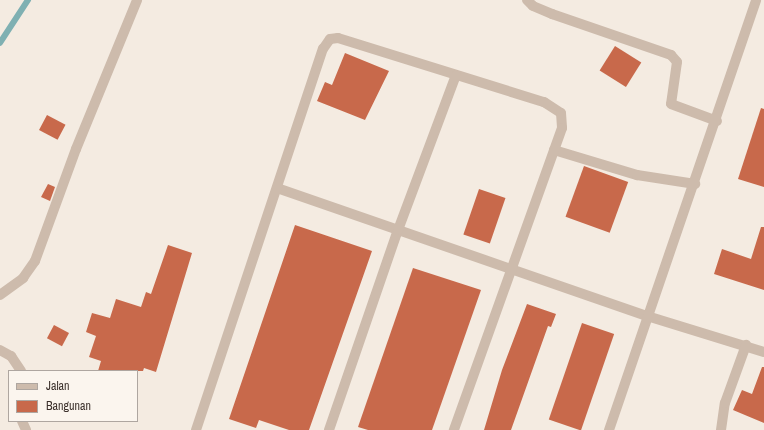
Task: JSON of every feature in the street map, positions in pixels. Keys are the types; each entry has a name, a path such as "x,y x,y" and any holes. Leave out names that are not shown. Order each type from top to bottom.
{"street":[{"path":"0,295 23,278 35,261 76,149 137,0"},
{"path":"527,0 533,6 552,14 671,55 677,62 671,104 717,121"},
{"path":"609,430 646,316 717,121 756,0"},
{"path":"196,430 323,49 330,39 356,42 456,76 552,106 561,113 562,120 554,150 454,430"},
{"path":"328,430 398,230 456,76"},
{"path":"554,150 637,176 695,184"},
{"path":"277,188 513,268 646,316 746,345 764,352"},
{"path":"721,430 725,403 746,345"},
{"path":"0,350 11,356 21,370"}],"building":[{"path":"615,46 641,62 626,87 600,71"},
{"path":"345,53 389,71 365,120 317,101 325,82 332,85"},
{"path":"761,108 764,109 764,187 738,179"},
{"path":"47,115 66,125 58,140 39,130"},
{"path":"584,166 628,182 610,233 566,217"},
{"path":"48,184 55,187 50,201 41,197"},
{"path":"479,189 505,198 490,244 463,234"},
{"path":"295,225 372,251 309,430 289,430 259,420 256,428 229,419"},
{"path":"761,227 764,227 764,290 714,274 722,249 751,259"},
{"path":"168,245 192,253 156,372 144,368 143,371 98,370 101,361 89,357 96,336 86,332 92,313 110,318 116,299 141,307 146,292 151,294"},
{"path":"413,268 481,290 432,430 368,430 358,427"},
{"path":"527,304 556,314 551,327 548,326 511,430 484,430 502,370"},
{"path":"582,323 614,334 581,430 549,419"},
{"path":"54,325 69,333 62,346 47,338"},
{"path":"762,367 764,367 764,423 733,410 742,390 752,394"}],"waterway":[{"path":"0,43 28,0"}]}
